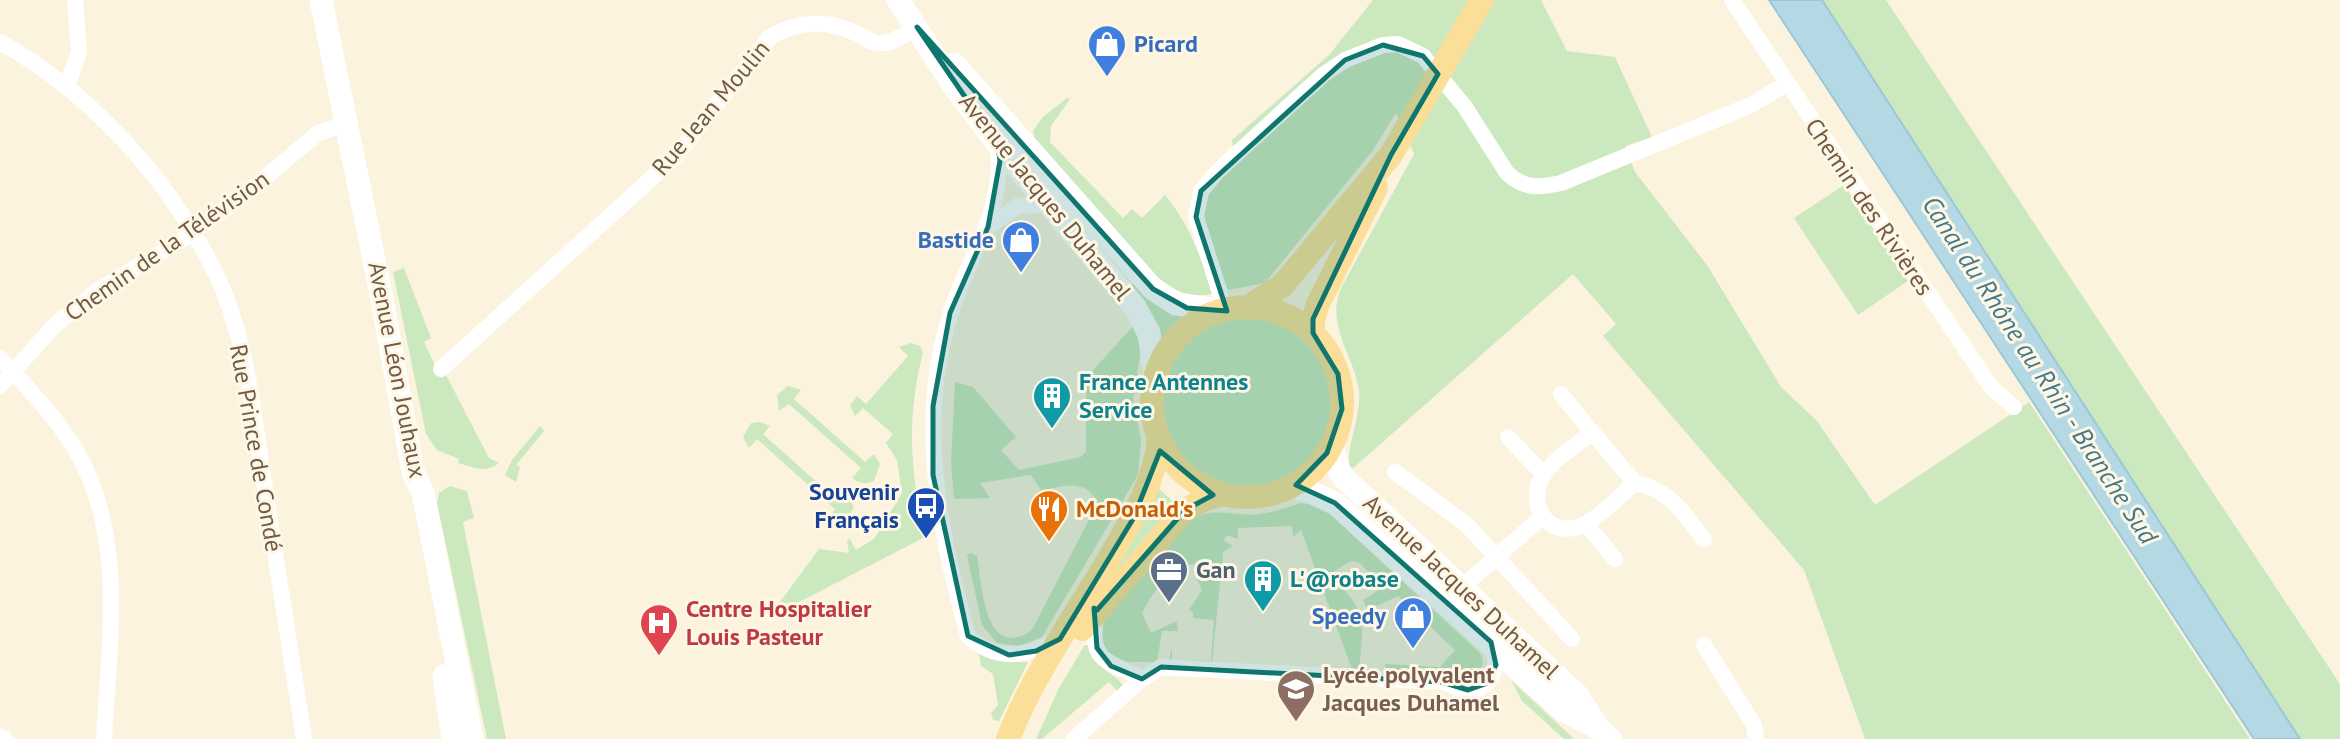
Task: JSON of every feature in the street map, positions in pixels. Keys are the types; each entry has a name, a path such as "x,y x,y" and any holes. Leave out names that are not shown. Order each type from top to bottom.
{"main road":[{"name":"Avenue Léon Jouhaux","path":"321,0 413,472 422,493 472,739"},
{"name":"Avenue Jacques Duhamel","path":"898,0 917,27 967,78 1045,204 1121,290 1146,325 1155,375"},
{"path":"1313,333 1313,319 1318,304 1394,150 1482,0"},
{"name":"Avenue Jacques Duhamel","path":"1005,138 1153,289 1176,304 1231,308"},
{"path":"1223,494 1188,477 1171,460 1159,439 1152,412 1155,375 1168,347 1182,331 1231,308 1273,293 1289,279 1394,150"},
{"path":"1026,739 1049,684 1094,614 1185,510 1205,499 1223,494 1260,496 1289,487 1314,469 1332,444 1340,421 1341,385 1334,362 1313,333 1280,312 1231,308"},
{"path":"1008,739 1039,673 1143,498 1157,458 1159,439"},
{"name":"Avenue Jacques Duhamel","path":"1332,444 1344,478 1454,594 1491,642 1564,711 1604,733"},
{"path":"413,472 415,523 453,739"},
{"name":"Avenue Jacques Duhamel","path":"1289,487 1305,490 1335,503 1454,594 1578,696 1604,733"}],"street":[{"path":"67,86 79,52 75,0"},
{"name":"Chemin des Rivières","path":"1732,0 1991,387 2014,407"},
{"name":"Rue Jean Moulin","path":"440,369 674,158 770,37 784,29 815,22 845,28 881,44 917,27"},
{"name":"Rue Prince de Condé","path":"0,42 67,86 129,146 172,201 213,268 244,356 304,739"},
{"path":"1231,308 1196,217 1201,191 1218,171 1322,75 1368,48 1398,44 1423,56 1465,107 1507,173 1515,181 1534,187 1561,183 1751,105 1786,84"},
{"name":"Chemin de la Télévision","path":"0,386 54,326 97,291 192,232 247,193 318,133 347,124"},
{"path":"1005,138 999,185 988,226 950,313 938,369 932,425 933,475 938,508 968,636 993,652 1009,655 1024,655 1060,639"},
{"path":"988,226 1017,206 1045,204"},
{"path":"0,358 42,404 78,454 103,518 108,550 111,608 104,739"},
{"path":"1561,394 1635,483 1651,486 1668,495 1704,539"},
{"path":"1592,432 1544,475 1536,495 1542,517 1561,527 1586,524 1635,483"},
{"path":"1508,437 1544,475"},
{"path":"1395,472 1466,524 1572,639"},
{"path":"1454,594 1542,517"},
{"path":"1586,524 1615,559"},
{"path":"1074,739 1142,679 1117,669 1102,658 1094,635 1094,614"},
{"name":"Avenue Jacques Duhamel","path":"1142,679 1161,667 1442,682 1468,690 1485,684 1493,675 1496,656 1491,642"},
{"path":"1704,645 1754,725 1756,739"},
{"path":"0,736 5,739"}],"highlighted area":[{"path":"917,27 1153,289 1187,308 1227,311 1196,217 1201,191 1345,60 1383,45 1423,56 1438,74 1391,155 1313,319 1313,333 1338,374 1342,409 1327,453 1296,485 1335,503 1491,642 1496,665 1485,684 1468,690 1442,682 1161,667 1142,679 1111,666 1097,648 1094,608 1097,610 1185,510 1213,495 1160,451 1133,519 1060,639 1036,651 1009,655 968,636 933,475 933,406 950,313 988,227 1000,161 998,145"}],"green space":[{"path":"1373,0 1541,0 1567,51 1615,57 1652,137 1625,146 1635,172 1707,265 1781,387 1817,421 1875,505 2029,402 2250,739 1865,739 1804,570 1603,336 1616,324 1573,274 1351,470 1349,454 1358,411 1359,391 1338,328 1337,302 1341,288 1414,154 1396,113 1373,150 1265,283 1228,290 1204,231 1203,207 1216,183 1235,162 1232,140 1329,55"},
{"path":"1822,0 1886,0 2340,684 2340,739 2300,739"},
{"path":"1067,98 1070,99 1051,126 1050,142 1123,218 1132,209 1142,218 1165,195 1188,229 1213,293 1197,295 1181,292 1153,273 1116,237 1034,138 1033,131 1043,117"},
{"path":"1844,185 1908,281 1858,315 1794,218"},
{"path":"404,268 431,338 424,342 441,378 446,375 489,458 499,463 494,466 479,469 458,463 459,459 437,450 426,434 393,272"},
{"path":"1138,280 1182,316 1160,340 1126,290"},
{"path":"1246,316 1279,322 1307,341 1326,369 1332,402 1326,435 1307,463 1279,482 1246,488 1213,482 1185,463 1166,435 1160,402 1166,369 1185,341 1213,322"},
{"path":"1133,326 1141,348 1133,400 1141,440 1138,475 1042,637 1020,646 997,643 982,625 967,555 971,553 977,556 985,606 995,629 1003,636 1013,638 1024,635 1033,628 1094,510 1096,499 1091,492 1078,486 1041,490 1031,475 980,483 990,498 954,499 951,462 955,382 973,387 1016,437 1001,450 1019,470 1081,457 1086,451 1086,378"},
{"path":"911,343 920,346 923,352 914,402 912,445 923,538 778,613 780,602 819,549 849,553 847,540 850,539 856,550 874,539 902,493 897,460 886,443 893,434 863,408 855,416 850,406 857,396 866,404 908,356 899,347"},
{"path":"788,386 801,390 794,399 865,462 874,454 880,464 874,481 863,483 852,478 861,468 789,404 779,411 777,395"},
{"path":"760,422 770,426 763,434 840,503 847,495 854,507 848,519 839,522 828,519 835,509 757,439 749,448 743,437 751,423"},
{"path":"540,426 544,431 516,465 520,467 516,482 505,475 512,460"},
{"path":"450,486 467,491 474,518 463,522 506,739 487,739 437,503 439,493"},
{"path":"1156,486 1179,507 1093,608"},
{"path":"1301,503 1313,505 1331,515 1480,653 1482,665 1476,673 1447,678 1386,674 1385,664 1440,667 1455,650 1398,596 1368,610 1363,600 1382,588 1360,563 1351,561 1330,574 1352,600 1361,618 1359,673 1353,672 1301,530 1293,537 1292,526 1238,528 1238,539 1227,535 1224,541 1233,546 1223,552 1212,664 1169,661 1172,646 1172,660 1211,661 1214,620 1193,618 1193,612 1189,610 1202,590 1197,580 1204,563 1183,567 1174,572 1159,586 1142,613 1151,633 1177,621 1178,631 1162,631 1157,662 1121,662 1108,653 1102,641 1104,618 1193,519 1217,512 1249,515 1264,513"},
{"path":"1088,645 1096,661 1123,686 1118,692 1109,682 1042,739 1036,739 1059,688 1084,646"},
{"path":"979,654 1010,662 1028,662 999,721 993,720 991,713 998,705 993,674 981,666"},
{"path":"1511,680 1574,739 1564,739 1522,701"}],"water":[{"name":"Canal du Rhône au Rhin - Branche Sud","path":"1769,0 1822,0 2300,739 2254,739"}],"place":[{"name":"Picard","path":"1107,78"},
{"name":"Bastide","path":"1021,274"},
{"name":"France Antennes Service","path":"1052,430"},
{"name":"Souvenir Français","path":"926,540"},
{"name":"McDonald's","path":"1049,543"},
{"name":"Gan","path":"1169,604"},
{"name":"L'@robase","path":"1263,613"},
{"name":"Speedy","path":"1413,650"},
{"name":"Centre Hospitalier Louis Pasteur","path":"659,657"},
{"name":"Lycée polyvalent Jacques Duhamel","path":"1296,723"}]}
